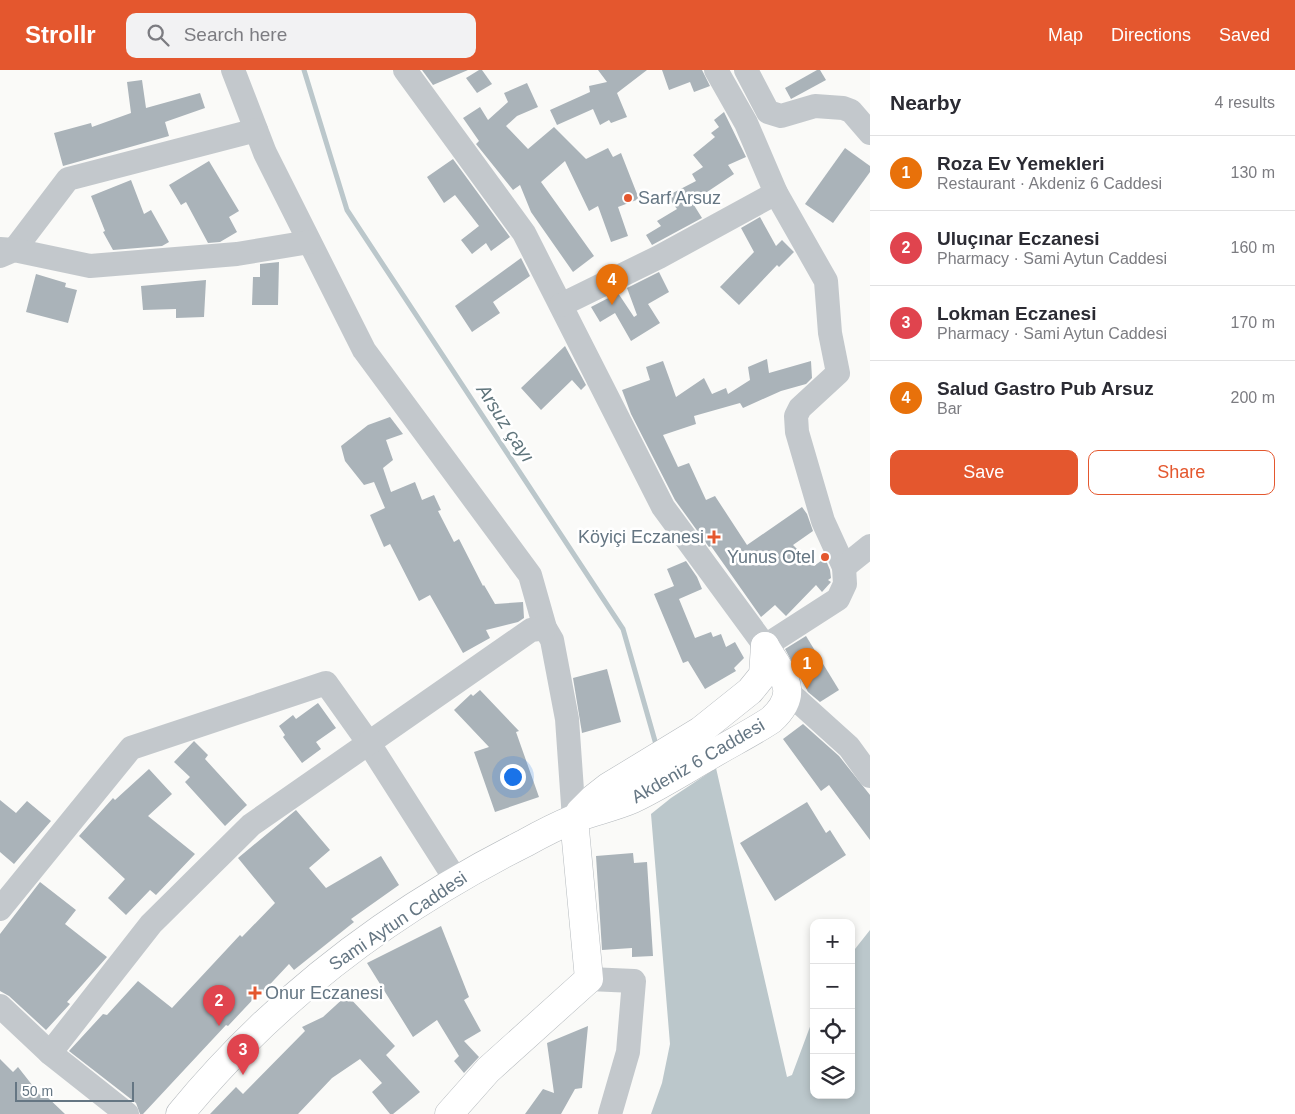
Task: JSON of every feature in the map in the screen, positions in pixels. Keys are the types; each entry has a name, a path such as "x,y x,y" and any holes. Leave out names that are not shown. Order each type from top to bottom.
{"main road":[{"path":"765,646 785,681 788,692"},
{"name":"Akdeniz 6 Caddesi","path":"574,819 594,798 608,787 675,748 720,717 758,684 763,675 765,646"},
{"name":"Akdeniz 6 Caddesi","path":"574,819 636,797 735,741 778,713 784,706 788,692"},
{"path":"448,1114 488,1070 589,978 574,819"},
{"name":"Sami Aytun Caddesi","path":"180,1114 213,1073 259,1027 314,978 367,938 456,880 574,819"}],"street":[{"path":"233,70 265,153 364,350 530,575 545,628 552,640 567,719 574,819"},
{"path":"405,70 524,233 663,507 765,646 838,599 845,584 844,567 823,522 797,432 796,416 800,408 838,373 830,333 826,281 776,193 746,123 716,70"},
{"path":"746,70 768,112 781,116 815,106 843,108 851,111 870,133"},
{"path":"5,252 68,180 256,130"},
{"path":"561,305 660,257 776,193"},
{"path":"5,252 90,266 237,254 309,242"},
{"path":"844,567 870,546"},
{"path":"50,1052 151,924 245,831 368,742 531,630 545,628"},
{"path":"0,909 131,748 326,683 368,742 456,880"},
{"path":"788,692 849,747 870,776"},
{"path":"589,978 634,981 628,1052 610,1114"},
{"path":"2,1011 124,1114"}],"shaded area":[{"path":"716,768 787,1077 792,1075 810,1027 810,1099 855,1099 855,949 870,930 870,1114 651,1114 662,1083 670,1044 651,814 671,798"}],"building":[{"path":"422,70 468,70 433,85"},
{"path":"482,70 492,84 477,93 466,78"},
{"path":"598,70 647,70 617,93 627,117 611,123 609,120 600,125 593,109 557,125 550,110 590,92 589,86 607,82"},
{"path":"662,70 702,70 710,86 694,92 690,82 669,90"},
{"path":"820,70 826,80 791,99 785,88"},
{"path":"142,80 146,108 200,93 205,108 165,122 169,136 63,166 54,133 91,123 92,127 131,113 127,82"},
{"path":"527,83 538,107 517,116 506,126 528,149 554,127 586,159 608,148 613,157 621,153 639,199 618,207 628,236 611,242 598,206 589,211 565,161 541,182 594,256 573,272 531,212 520,185 513,190 476,144 479,141 463,118 480,107 488,120 508,102 504,93"},
{"path":"724,112 746,157 728,165 734,174 692,202 702,218 652,245 646,235 661,226 657,221 677,209 667,196 696,181 692,174 703,167 693,155 715,137 711,133 719,127 714,120"},
{"path":"845,148 870,166 870,172 833,223 805,204"},
{"path":"453,159 510,237 491,251 486,243 472,254 461,240 479,226 455,195 444,203 427,177"},
{"path":"209,161 239,211 229,217 237,232 220,242 208,243 186,202 181,205 169,185"},
{"path":"131,180 144,214 151,210 169,242 162,246 113,250 103,232 105,231 91,196"},
{"path":"760,217 776,246 782,240 794,252 779,267 777,265 739,305 720,287 754,252 741,228"},
{"path":"521,258 530,276 493,302 500,313 472,332 455,306"},
{"path":"279,262 278,305 252,305 253,277 260,277 260,264"},
{"path":"659,272 669,292 648,304 660,323 631,341 615,313 600,322 591,307 618,293 634,317 637,315 627,288"},
{"path":"36,274 66,283 65,287 77,290 68,323 26,312"},
{"path":"206,280 204,317 176,318 176,309 143,310 141,286"},
{"path":"565,346 586,385 581,390 572,380 541,410 521,388"},
{"path":"767,359 769,373 811,361 812,378 806,384 781,391 743,408 740,403 694,416 696,424 663,435 678,467 689,463 706,500 715,496 747,545 802,507 807,514 813,531 793,545 814,566 825,558 830,570 831,578 828,580 831,582 822,592 816,585 786,616 775,605 761,617 711,546 709,547 675,500 631,414 622,390 650,380 646,367 663,361 676,397 704,378 712,394 726,388 728,394 750,380 748,367"},
{"path":"390,417 403,434 386,440 393,460 383,468 391,492 415,482 422,500 434,495 441,510 438,511 454,542 459,539 483,586 495,604 523,602 524,618 518,622 486,630 490,638 463,653 430,595 419,601 390,544 384,547 370,515 385,508 374,482 364,485 345,461 341,446 368,425"},
{"path":"686,561 697,577 702,589 679,599 695,638 711,632 713,637 721,634 726,647 735,642 744,658 734,668 736,671 705,689 688,661 683,663 654,594 674,586 667,569"},
{"path":"806,636 839,690 820,702 808,692 785,649"},
{"path":"607,669 621,722 582,733 573,678"},
{"path":"480,690 519,731 516,732 539,797 495,812 474,752 489,747 454,710 471,694 473,696"},
{"path":"318,703 336,728 316,742 321,749 302,763 283,737 285,735 279,726 293,715 296,719"},
{"path":"803,724 839,756 870,795 870,840 829,785 821,791 783,739"},
{"path":"194,741 208,755 205,759 247,805 225,826 185,782 190,777 174,762"},
{"path":"149,769 172,794 148,816 195,854 156,895 150,890 126,915 108,898 125,879 79,836 113,798 115,800"},
{"path":"0,800 16,813 27,801 51,821 14,864 0,852"},
{"path":"807,802 826,833 830,830 846,855 775,901 740,843"},
{"path":"296,810 330,850 309,868 326,888 381,856 399,885 351,919 354,922 294,970 289,964 228,1026 226,1025 143,1114 140,1114 136,1103 69,1051 103,1014 107,1015 138,981 172,1008 240,935 242,937 275,903 238,858"},
{"path":"633,853 634,863 647,862 653,956 632,957 632,948 602,950 596,856"},
{"path":"40,882 76,910 65,924 107,957 67,1002 70,1004 46,1030 9,996 0,991 0,934"},
{"path":"441,926 469,997 464,1000 481,1031 464,1041 479,1057 464,1073 454,1061 459,1056 437,1020 413,1037 367,963"},
{"path":"347,995 395,1046 386,1055 420,1092 393,1114 390,1114 372,1092 382,1083 360,1059 332,1078 298,1114 210,1114 236,1087 243,1094 305,1031 302,1027 323,1017"},
{"path":"588,1026 582,1088 575,1089 561,1114 525,1114 543,1089 554,1093 547,1043"},
{"path":"0,1059 13,1072 18,1067 40,1095 44,1094 65,1114 0,1114"}],"waterway":[{"name":"Arsuz çayı","path":"304,70 347,210 623,629 657,748"}],"place":[{"name":"Sarf Arsuz","path":"628,198"},
{"name":"Salud Gastro Pub Arsuz","path":"612,305"},
{"name":"Köyiçi Eczanesi","path":"714,537"},
{"name":"Yunus Otel","path":"825,557"},
{"name":"Roza Ev Yemekleri","path":"807,689"},
{"name":"Onur Eczanesi","path":"255,993"},
{"name":"Uluçınar Eczanesi","path":"219,1026"},
{"name":"Lokman Eczanesi","path":"243,1075"}]}
